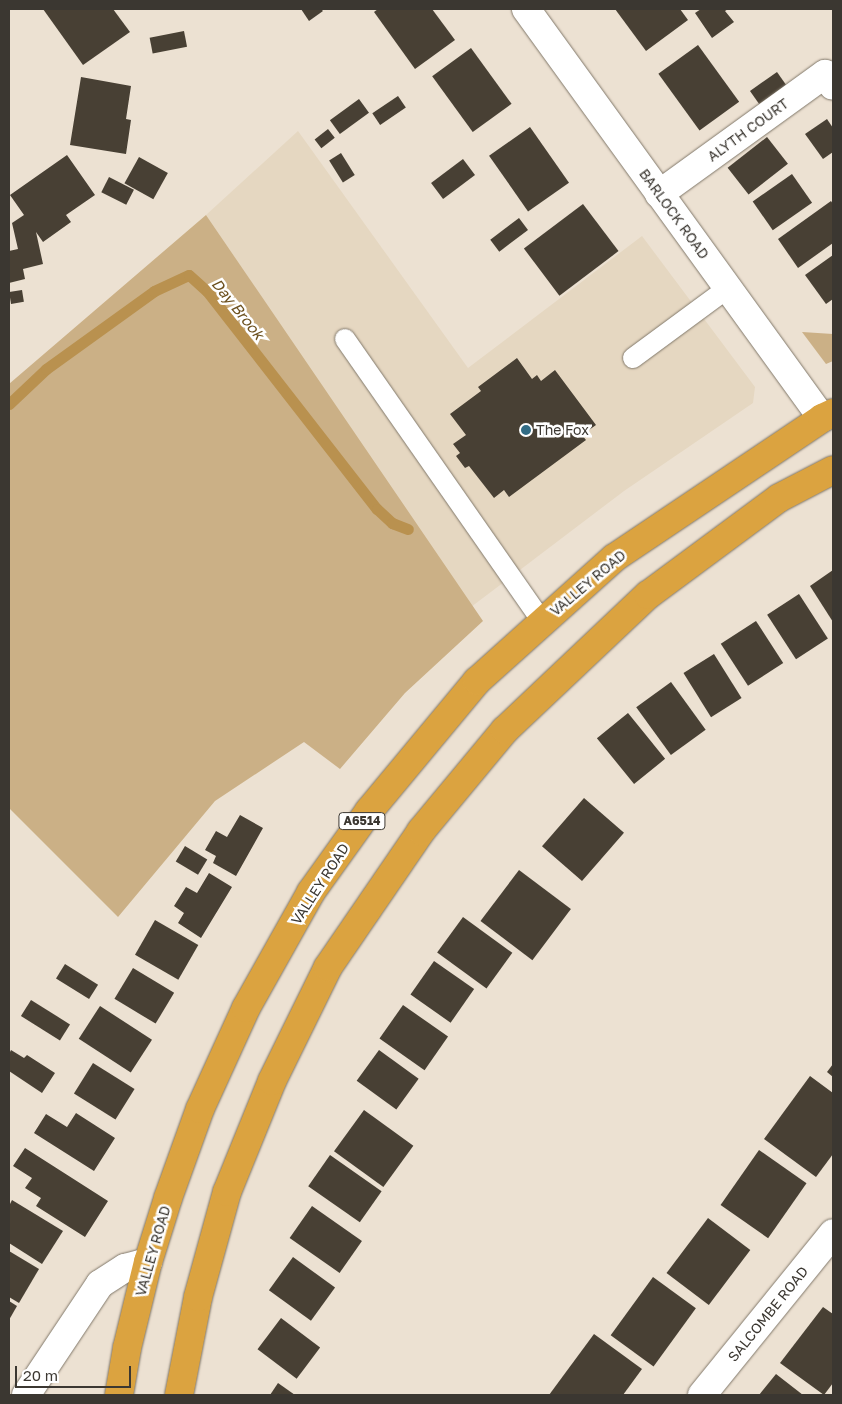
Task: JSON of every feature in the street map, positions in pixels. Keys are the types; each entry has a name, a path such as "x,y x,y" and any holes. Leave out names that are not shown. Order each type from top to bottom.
{"highway":[{"name":"VALLEY ROAD","path":"119,1395 127,1348 148,1262 168,1198 200,1109 246,1008 311,892 369,811 477,681 614,558 828,416"},
{"path":"179,1395 198,1297 227,1192 272,1081 328,967 421,831 506,730 648,595 779,498 833,470"}],"street":[{"name":"BARLOCK ROAD","path":"526,9 728,288 828,416"},
{"name":"ALYTH COURT","path":"660,194 825,74 833,86"},
{"name":"SALCOMBE ROAD","path":"702,1395 833,1234"},
{"path":"26,1395 100,1284 125,1268 148,1262"}],"lane":[{"path":"633,358 728,288"},
{"path":"345,339 542,621"}],"shaded area":[{"path":"298,131 468,368 642,236 755,387 753,403 624,491 471,607 206,215"},
{"path":"206,215 483,621 405,693 340,769 304,742 215,801 118,917 9,808 9,384"},
{"path":"802,332 833,334 833,361 826,364"}],"building":[{"path":"43,9 113,9 130,32 83,65"},
{"path":"301,9 321,9 323,11 309,21"},
{"path":"378,9 432,9 455,40 415,69 374,12"},
{"path":"615,9 680,9 688,20 646,51"},
{"path":"701,9 728,9 725,11 734,22 712,38 695,13"},
{"path":"184,31 187,47 153,53 150,38"},
{"path":"698,45 739,102 700,130 658,74"},
{"path":"471,48 512,104 473,132 432,76"},
{"path":"777,72 786,85 759,104 750,91"},
{"path":"81,77 131,86 126,119 131,120 126,154 70,145"},
{"path":"398,96 406,108 380,125 372,113"},
{"path":"359,99 369,113 340,134 330,120"},
{"path":"827,119 833,128 833,152 823,159 805,134"},
{"path":"530,127 569,183 528,211 489,156"},
{"path":"328,129 335,138 321,148 315,139"},
{"path":"767,137 788,164 749,195 728,168"},
{"path":"341,153 355,175 343,182 329,160"},
{"path":"67,155 95,195 66,215 71,222 43,242 36,232 43,264 23,269 25,279 9,283 9,251 18,249 12,223 24,215 10,195"},
{"path":"139,157 168,173 153,199 124,183"},
{"path":"463,159 475,175 443,199 431,183"},
{"path":"792,174 812,203 773,230 753,202"},
{"path":"109,177 134,190 126,205 101,192"},
{"path":"831,201 833,204 833,243 798,268 778,239"},
{"path":"583,204 619,251 559,296 524,249"},
{"path":"519,218 528,230 499,252 490,240"},
{"path":"833,255 833,299 826,304 805,275"},
{"path":"22,290 24,302 11,304 9,292"},
{"name":"The Fox","path":"517,358 532,379 537,375 541,381 555,370 596,425 582,435 586,440 509,497 504,490 494,498 469,466 465,468 456,456 460,453 453,444 466,435 450,414 481,391 478,387"},
{"path":"833,570 833,622 810,586"},
{"path":"799,594 828,638 796,659 767,615"},
{"path":"756,621 783,663 748,686 721,644"},
{"path":"714,654 742,698 711,717 683,673"},
{"path":"671,682 706,730 671,755 636,707"},
{"path":"628,713 665,759 634,784 597,738"},
{"path":"584,798 624,833 582,881 542,846"},
{"path":"240,815 263,828 236,876 213,863 216,856 205,850 216,831 227,837"},
{"path":"185,846 207,859 198,875 176,861"},
{"path":"519,870 571,909 532,960 480,921"},
{"path":"209,873 232,887 201,938 178,923 184,913 174,906 186,887 197,893"},
{"path":"463,917 512,953 486,988 437,953"},
{"path":"155,920 198,945 178,980 135,955"},
{"path":"434,961 474,989 451,1023 410,995"},
{"path":"65,964 98,985 89,999 56,978"},
{"path":"133,968 174,993 156,1024 114,999"},
{"path":"31,1000 70,1024 60,1040 21,1016"},
{"path":"403,1005 448,1037 425,1070 379,1039"},
{"path":"100,1006 152,1040 131,1072 79,1039"},
{"path":"11,1050 24,1058 27,1055 55,1073 42,1093 9,1071 9,1054"},
{"path":"379,1050 419,1079 396,1110 357,1081"},
{"path":"93,1063 135,1089 115,1119 74,1094"},
{"path":"833,1064 833,1077 827,1072"},
{"path":"810,1076 833,1093 833,1154 816,1177 764,1139"},
{"path":"364,1110 413,1146 383,1187 334,1151"},
{"path":"76,1113 115,1138 94,1171 34,1133 46,1114 67,1127"},
{"path":"25,1148 108,1201 85,1237 36,1206 41,1198 25,1188 32,1178 13,1166"},
{"path":"759,1150 807,1183 768,1238 721,1205"},
{"path":"330,1155 382,1191 360,1222 308,1186"},
{"path":"12,1200 63,1231 42,1264 9,1243 9,1206"},
{"path":"312,1206 362,1241 340,1273 290,1238"},
{"path":"708,1218 750,1250 709,1305 666,1273"},
{"path":"9,1251 39,1269 19,1303 9,1297"},
{"path":"293,1257 335,1288 311,1321 269,1290"},
{"path":"653,1277 696,1308 654,1366 611,1335"},
{"path":"9,1301 17,1306 9,1320"},
{"path":"823,1307 833,1314 833,1383 824,1395 780,1363"},
{"path":"281,1318 320,1347 297,1379 258,1349"},
{"path":"594,1334 642,1369 623,1395 549,1395"},
{"path":"776,1374 803,1395 759,1395"},
{"path":"278,1383 295,1395 270,1395"}],"waterway":[{"name":"Day Brook","path":"9,404 46,369 154,291 189,275 207,291 377,509 392,523 408,529"}],"place":[{"name":"The Fox","path":"526,430"}]}
